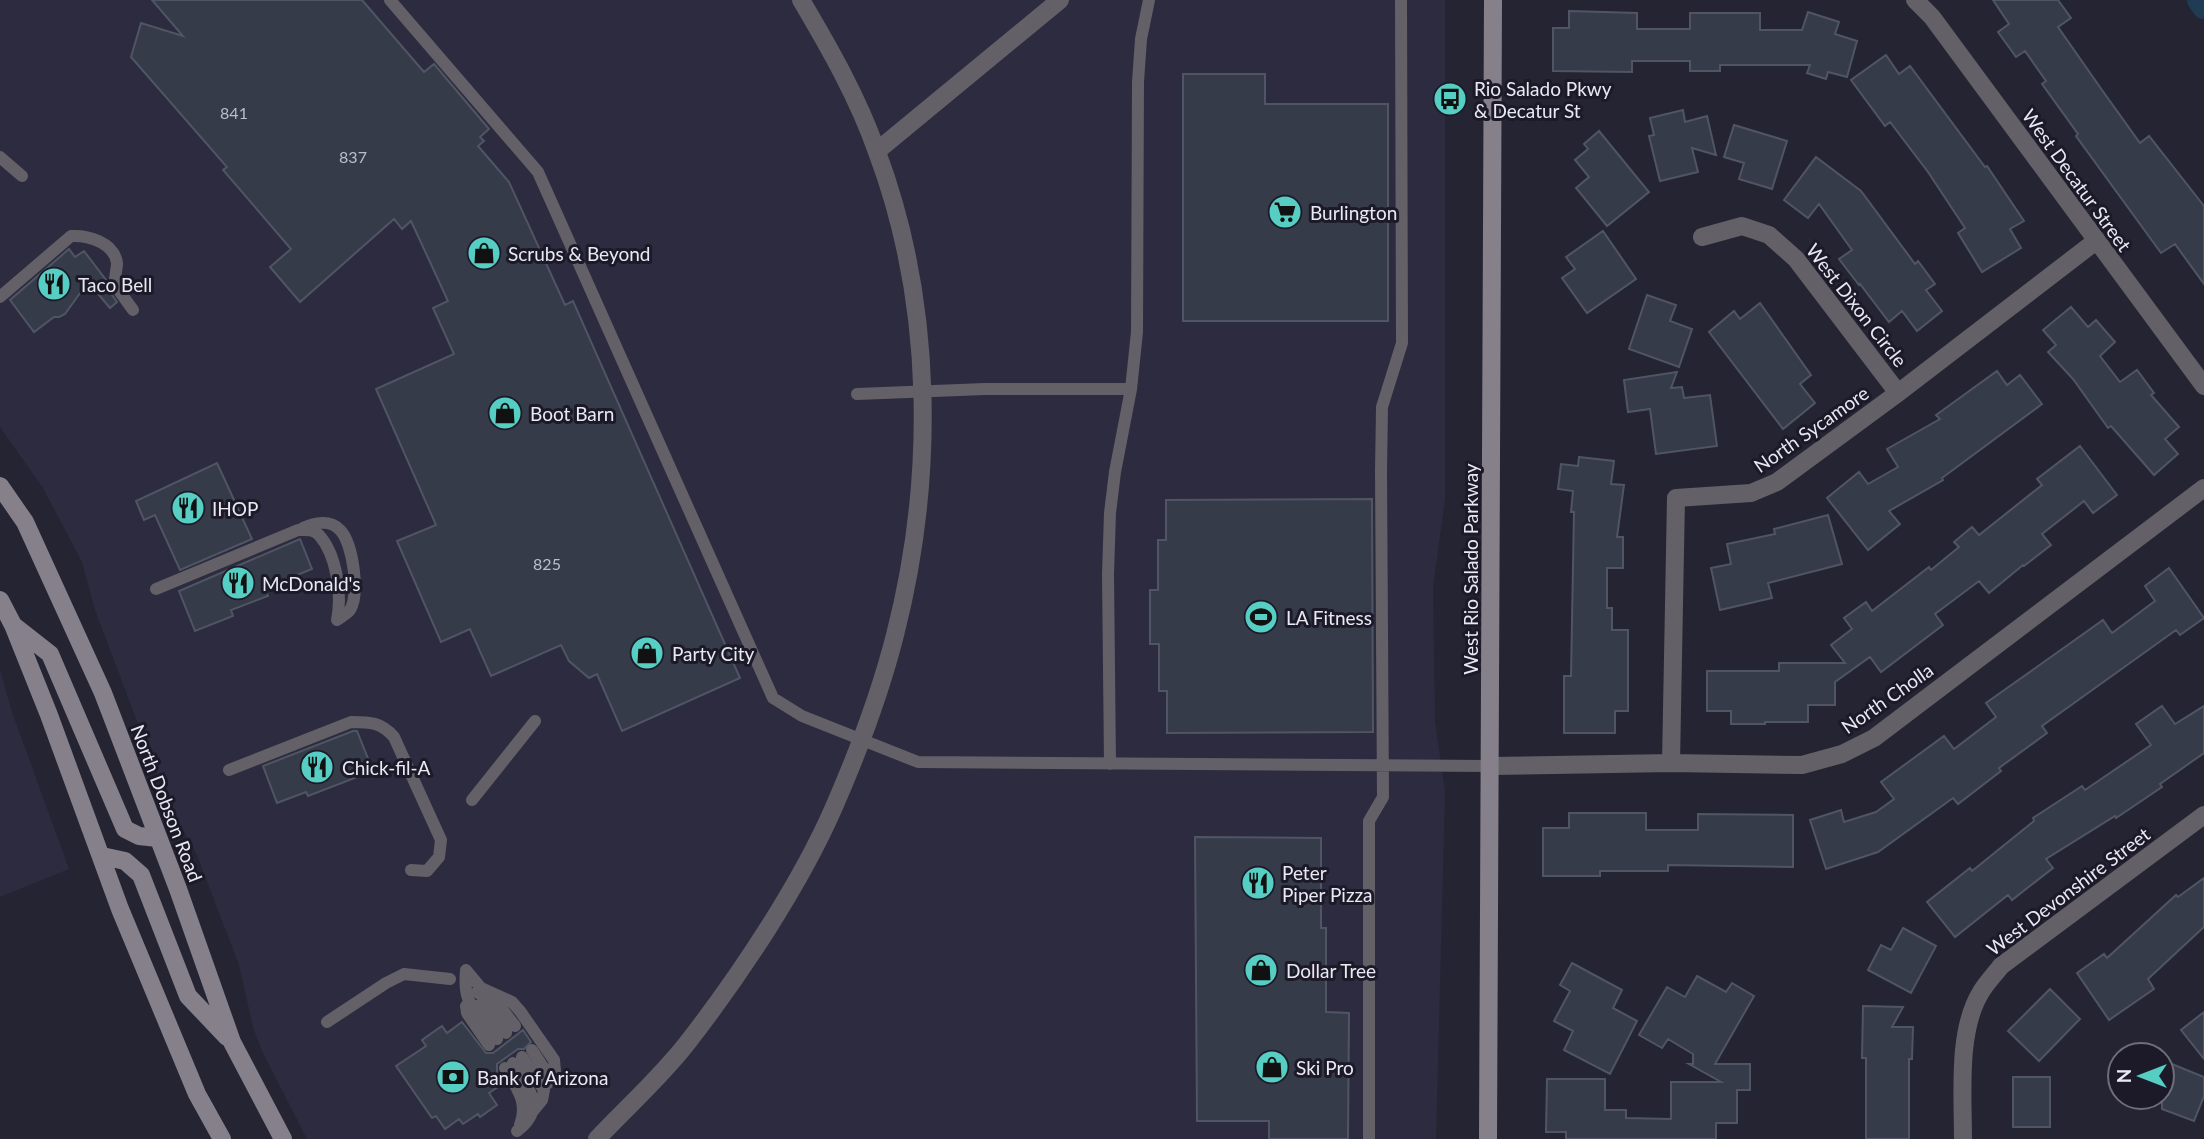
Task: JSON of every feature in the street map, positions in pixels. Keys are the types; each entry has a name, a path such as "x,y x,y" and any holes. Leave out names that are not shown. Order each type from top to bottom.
{"main road":[{"name":"West Rio Salado Parkway","path":"1488,1139 1493,0"},
{"name":"North Dobson Road","path":"0,486 24,522 103,693 232,1042 283,1139"},
{"path":"0,600 13,625 120,909 197,1094 222,1139"},
{"path":"13,625 50,654 113,807 125,829 139,836 158,838"},
{"path":"102,856 125,861 141,875 188,996 232,1042"}],"street":[{"path":"597,1139 687,1044 749,955 794,883 833,810 877,695 895,636 910,568 922,446 918,330 911,276 877,151 850,88 801,0"},
{"path":"877,151 1060,0"},
{"name":"West Decatur Street","path":"1915,0 1932,17 2204,386"},
{"name":"West Dixon Circle","path":"1702,237 1742,226 1769,234 1796,259 1898,393"},
{"name":"North Sycamore","path":"1671,763 1676,498 1751,493 1777,482 2096,241"},
{"name":"North Cholla","path":"1490,766 1671,763 1802,765 1842,754 1874,738 2204,488"},
{"name":"West Devonshire Street","path":"1963,1139 1964,1063 1969,1022 1980,993 2001,966 2204,815"}],"lane":[{"path":"390,0 538,172 773,698 802,716 918,762 1490,766"},
{"path":"1110,764 1107,648 1110,513 1131,389 1137,332 1138,82 1141,39 1149,0"},
{"path":"1369,1139 1369,821 1383,797 1382,407 1402,343 1401,0"},
{"path":"0,157 22,176"},
{"path":"0,297 71,236 85,235 100,242 117,262 115,285 133,310"},
{"path":"857,394 985,389 1131,389"},
{"path":"156,589 298,530 315,523 331,524 341,530 354,569 356,592 349,610 337,620 341,603 340,584 330,556 319,535 310,530 298,530"},
{"path":"472,800 534,721"},
{"path":"229,771 351,722 372,722 385,726 394,737 441,840 439,857 427,871 411,870"},
{"path":"466,970 477,992 502,1009 502,1036 472,1008 466,994 466,970"},
{"path":"466,970 481,988 512,1002 554,1060 555,1071 542,1100 528,1123 517,1131 524,1111 518,1059"},
{"path":"327,1022 404,974 450,979"},
{"path":"518,1059 547,1084"},
{"path":"518,1059 533,1096 533,1111"}],"shaded area":[{"path":"0,0 1445,0 1445,499 1433,587 1435,721 1445,792 1436,1139 307,1139 262,1051 253,1027 239,965 197,855 168,803 95,610 82,562 43,488 0,427"},
{"path":"0,670 12,712 69,869 0,897"}],"building":[{"path":"152,0 362,0 424,72 434,64 489,129 480,137 484,141 478,146 509,182 565,305 573,301 740,678 622,731 597,674 589,678 569,661 561,645 491,676 470,629 441,642 397,541 436,525 376,389 454,354 433,308 448,301 411,221 402,229 394,219 300,302 270,267 291,249 223,170 227,167 131,57 141,23 183,36"},
{"path":"1993,0 2058,0 2071,18 2058,27 2102,90 2140,143 2149,136 2204,206 2204,284 2175,244 2161,253 2076,136 2078,134 2042,84 2046,81 2025,51 2016,57 1998,32 2009,24"},
{"path":"1569,11 1637,13 1637,29 1690,29 1690,13 1760,13 1760,30 1802,30 1808,12 1839,22 1835,34 1857,41 1847,77 1828,72 1826,79 1807,73 1810,65 1720,65 1720,71 1690,71 1690,61 1632,61 1632,72 1553,71 1553,28 1569,28"},
{"path":"1886,55 1899,74 1910,66 1985,167 1987,166 2024,221 2010,229 2021,248 1982,272 1958,233 1965,228 1928,172 1890,122 1885,126 1851,80"},
{"name":"Burlington","path":"1183,74 1265,74 1265,104 1388,104 1388,321 1183,321"},
{"path":"1683,110 1685,122 1707,116 1716,155 1692,148 1698,172 1660,181 1649,136 1654,135 1650,118"},
{"path":"1734,125 1787,141 1772,189 1739,179 1744,163 1724,157"},
{"path":"1599,131 1649,192 1607,226 1576,188 1589,177 1575,160 1588,149 1584,144"},
{"path":"1816,157 1861,191 1915,264 1918,261 1935,284 1926,290 1942,311 1917,331 1902,311 1889,322 1859,285 1839,259 1852,250 1819,204 1808,218 1784,200"},
{"path":"1603,231 1636,279 1587,313 1562,278 1575,269 1566,257"},
{"path":"69,249 75,257 84,251 106,280 108,289 117,302 110,308 88,282 65,314 54,317 34,332 10,300"},
{"path":"1647,295 1676,305 1670,321 1692,329 1679,367 1629,349"},
{"path":"1760,303 1811,375 1800,384 1815,403 1783,429 1709,332 1734,311 1740,319"},
{"path":"2071,307 2088,327 2096,320 2115,342 2100,356 2120,382 2137,370 2154,393 2151,395 2179,427 2165,439 2178,454 2154,475 2111,426 2108,428 2073,379 2048,352 2056,345 2043,330"},
{"path":"1997,371 2007,385 2020,375 2042,404 1942,478 1943,480 1889,511 1900,524 1868,550 1827,498 1859,472 1868,484 1898,467 1887,449 1940,419 1936,415"},
{"path":"1677,372 1671,388 1682,387 1684,398 1710,395 1717,446 1656,454 1650,409 1628,412 1624,380"},
{"path":"2080,446 2117,495 2093,513 2084,501 2042,534 2051,545 1989,593 1979,581 1935,614 1943,625 1881,672 1870,657 1835,682 1835,705 1808,705 1808,722 1731,724 1731,711 1707,711 1707,671 1779,671 1779,663 1845,663 1831,645 1852,629 1844,618 1866,602 1872,611 1929,567 1931,570 1959,547 1954,542 1972,527 1979,535 2042,485 2037,479"},
{"path":"1579,457 1614,461 1611,484 1624,485 1617,537 1623,537 1623,568 1607,568 1607,608 1612,608 1612,630 1628,630 1628,711 1615,711 1615,733 1564,733 1564,676 1571,676 1574,512 1571,512 1573,491 1558,489 1561,464 1578,466"},
{"name":"IHOP","path":"217,463 252,539 180,570 155,515 144,520 136,501"},
{"name":"LA Fitness","path":"1372,499 1373,732 1167,733 1167,691 1159,691 1159,644 1150,644 1150,590 1158,590 1158,540 1166,540 1166,500"},
{"path":"1828,515 1842,564 1768,583 1772,598 1720,610 1711,568 1731,564 1727,544 1775,534 1774,529"},
{"name":"McDonald's","path":"300,539 312,569 265,588 268,596 231,610 233,616 195,631 179,591"},
{"path":"2169,568 2204,618 2180,635 2176,630 2042,726 2047,733 1999,768 2001,771 1958,804 1953,798 1878,852 1826,869 1810,820 1841,810 1844,822 1876,812 1894,799 1881,782 1944,736 1954,749 1996,717 1986,703 2103,620 2112,633 2155,601 2145,586"},
{"path":"2162,706 2175,724 2204,706 2204,753 2160,784 2162,787 2116,818 2115,816 2046,859 2053,868 2012,900 2008,895 1955,937 1927,902 1970,868 1972,871 2034,821 2033,818 2082,786 2085,790 2151,745 2136,724"},
{"name":"Chick-fil-A","path":"357,731 373,771 308,796 306,792 277,803 263,766"},
{"path":"1569,813 1646,813 1646,830 1698,830 1698,814 1793,815 1793,867 1668,865 1668,871 1600,871 1600,876 1543,876 1543,828 1569,828"},
{"path":"1195,837 1321,838 1321,928 1326,928 1326,1012 1349,1013 1348,1139 1269,1139 1269,1121 1197,1121"},
{"path":"2204,878 2204,927 2148,979 2154,989 2109,1020 2077,973 2104,954 2107,958 2176,895 2178,897"},
{"path":"1903,928 1936,946 1911,993 1868,970 1881,945 1891,950"},
{"path":"1572,963 1622,990 1613,1008 1637,1021 1610,1074 1564,1050 1573,1031 1554,1021 1570,991 1560,985"},
{"path":"1697,976 1726,992 1732,983 1754,996 1715,1064 1750,1064 1750,1090 1737,1090 1737,1123 1716,1123 1716,1139 1566,1139 1566,1132 1546,1132 1547,1079 1605,1079 1605,1110 1626,1110 1626,1118 1671,1119 1671,1082 1721,1082 1689,1064 1693,1064 1693,1054 1668,1039 1662,1048 1639,1035 1667,987 1685,997"},
{"path":"2050,989 2080,1019 2039,1061 2008,1031"},
{"path":"1863,1006 1903,1007 1892,1027 1913,1027 1912,1059 1909,1059 1909,1139 1866,1139 1866,1058 1862,1058"},
{"path":"2204,1012 2204,1059 2181,1030"},
{"name":"Bank of Arizona","path":"462,1022 486,1053 493,1053 523,1030 531,1042 497,1064 497,1072 504,1083 489,1093 497,1105 480,1117 478,1114 463,1124 459,1119 445,1129 436,1116 432,1118 396,1066 426,1046 422,1040 442,1026 447,1033"},
{"path":"2176,1066 2204,1077 2204,1096 2194,1121 2167,1111 2176,1111"},
{"path":"2013,1077 2050,1077 2050,1127 2013,1127"}],"waterway":[{"path":"2199,0 2204,7"}],"place":[{"name":"Rio Salado Pkwy & Decatur St","path":"1450,99"},
{"name":"Burlington","path":"1285,212"},
{"name":"Scrubs & Beyond","path":"484,253"},
{"name":"Taco Bell","path":"54,284"},
{"name":"Boot Barn","path":"505,413"},
{"name":"IHOP","path":"188,508"},
{"name":"McDonald's","path":"238,583"},
{"name":"LA Fitness","path":"1261,617"},
{"name":"Party City","path":"647,653"},
{"name":"Chick-fil-A","path":"317,767"},
{"name":"Peter Piper Pizza","path":"1258,883"},
{"name":"Dollar Tree","path":"1261,970"},
{"name":"Ski Pro","path":"1272,1067"},
{"name":"Bank of Arizona","path":"453,1077"}]}
